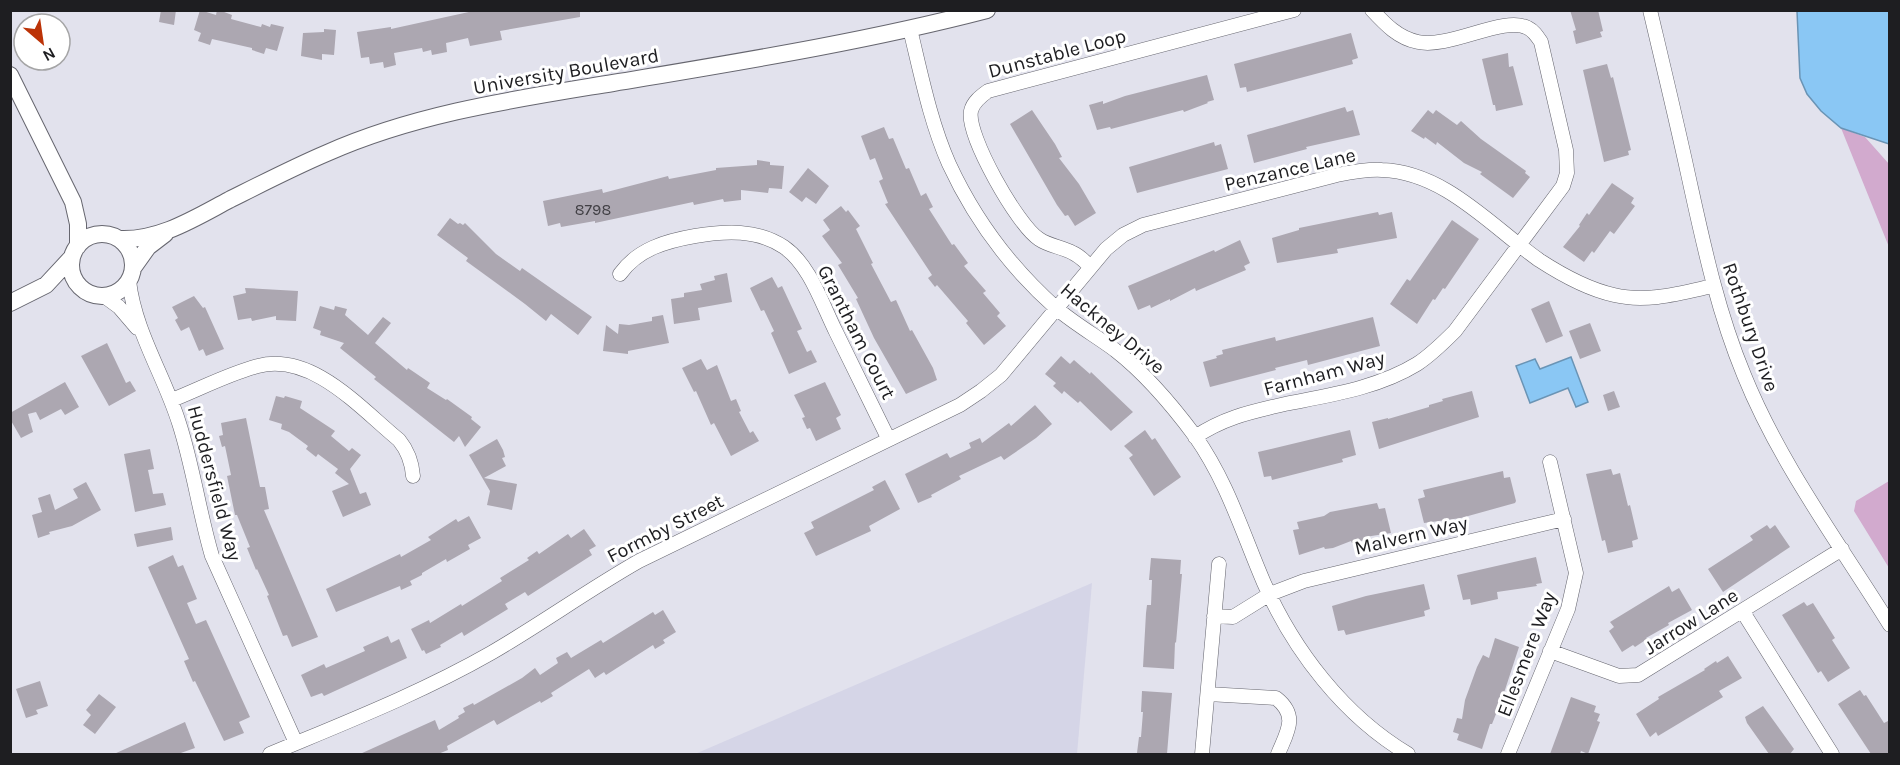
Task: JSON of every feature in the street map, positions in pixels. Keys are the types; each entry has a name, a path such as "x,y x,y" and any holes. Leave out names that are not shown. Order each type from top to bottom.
{"street":[{"name":"University Boulevard","path":"131,274 148,247 171,230 327,153 379,132 478,107 910,29 987,10"},
{"name":"Dunstable Loop","path":"1091,267 1072,252 1038,239 1001,190 973,130 971,112 980,96 988,91 1294,10"},
{"path":"1372,10 1388,27 1403,38 1418,42 1445,42 1471,34 1517,25 1527,27 1541,42 1566,150 1568,173 1563,186 1519,244"},
{"name":"Rothbury Drive","path":"1650,10 1713,286 1744,375 1767,427 1784,457 1890,625"},
{"name":"Hackney Drive","path":"910,29 936,130 948,162 964,194 990,236 1013,265 1057,309 1116,351 1169,403 1196,437 1230,495 1270,594 1296,642 1322,678 1346,705 1408,754"},
{"path":"10,75 73,202 78,224 72,272 81,288"},
{"name":"Penzance Lane","path":"1057,309 1106,249 1123,235 1143,225 1357,171 1383,170 1423,179 1443,189 1561,274 1587,286 1627,297 1662,297 1713,286"},
{"path":"36,291 56,286 81,288 94,295 104,296 118,292 131,274 131,254 126,245 112,237 73,202"},
{"name":"University Boulevard","path":"112,237 142,237 171,230"},
{"name":"Grantham Court","path":"620,274 630,260 646,250 698,236 730,232 749,233 767,238 784,247 806,271 888,438"},
{"path":"10,303 49,282 92,236 112,237"},
{"name":"Farnham Way","path":"1196,437 1212,426 1237,415 1372,384 1417,363 1437,349 1455,331 1519,244"},
{"name":"Huddersfield Way","path":"131,274 131,297 141,332 172,400 212,556 296,743"},
{"name":"Huddersfield Way","path":"104,296 119,307 141,332"},
{"name":"Formby Street","path":"270,754 439,680 518,637 592,588 639,561 960,405 1000,375 1057,309"},
{"path":"172,400 259,366 294,365 313,372 329,382 399,440 412,464 413,476"},
{"name":"Ellesmere Way","path":"1508,754 1568,609 1576,573 1550,462"},
{"name":"Malvern Way","path":"1214,616 1233,617 1270,594 1304,581 1563,519"},
{"name":"Jarrow Lane","path":"1550,651 1619,676 1629,677 1650,669 1842,549"},
{"path":"1202,754 1219,564"},
{"path":"1743,612 1832,754"},
{"path":"1208,694 1276,698 1282,702 1287,709 1290,725 1278,754"}],"shaded area":[{"path":"1841,128 1865,137 1889,164 1889,247"},
{"path":"1889,481 1889,568 1854,511 1856,501"},
{"path":"1092,583 1077,754 695,754"}],"water":[{"path":"1797,11 1889,11 1889,144 1841,128 1821,111 1807,94 1800,78"},
{"path":"1571,357 1588,402 1576,407 1568,388 1530,403 1516,366 1535,359 1540,369"}],"building":[{"path":"161,10 176,10 174,25 159,22"},
{"path":"200,10 216,15 219,10 232,15 231,19 261,27 262,24 270,27 271,24 284,27 277,51 266,48 264,54 252,48 212,39 210,45 198,41 201,33 194,30"},
{"path":"478,10 580,10 580,17 500,31 502,40 470,46 468,38 446,43 447,52 432,55 431,50 423,52 422,48 394,53 396,65 384,68 383,62 370,64 369,57 361,58 357,32 391,27 391,29"},
{"path":"1570,10 1598,10 1603,31 1600,32 1602,37 1576,44 1573,31 1576,30"},
{"path":"324,29 336,30 334,55 322,54 322,60 301,56 303,33 324,32"},
{"path":"1351,33 1358,58 1352,60 1353,64 1247,92 1246,87 1240,88 1234,64"},
{"path":"1508,53 1509,67 1513,66 1523,105 1496,111 1482,59"},
{"path":"1607,64 1611,78 1613,77 1631,150 1628,151 1629,155 1604,162 1583,70"},
{"path":"1207,75 1214,100 1208,103 1184,112 1183,110 1111,129 1110,127 1097,130 1089,105 1103,101 1103,104"},
{"path":"1345,107 1347,112 1353,110 1360,135 1306,147 1307,149 1254,163 1247,135"},
{"path":"1032,110 1055,144 1062,157 1059,158 1079,184 1096,213 1075,226 1068,215 1065,216 1057,205 1010,124"},
{"path":"1428,110 1433,114 1436,110 1457,125 1461,121 1481,139 1526,171 1525,173 1530,177 1513,198 1480,174 1482,172 1464,163 1437,142 1436,145 1411,131"},
{"path":"884,127 889,139 893,138 921,196 926,193 933,207 929,209 952,245 954,244 968,263 964,266 986,291 983,293 1000,313 997,316 1006,326 984,345 966,323 968,321 937,285 935,287 928,278 932,275 885,204 888,203 879,181 883,179 875,158 870,160 861,136"},
{"path":"1214,142 1215,146 1221,144 1228,169 1137,193 1129,167"},
{"path":"757,160 770,162 770,165 784,166 782,189 769,188 768,193 741,190 741,200 724,202 723,199 694,205 693,202 595,223 595,221 561,227 560,223 548,226 543,201 602,189 603,193 668,176 669,179 716,170 716,168 757,165"},
{"path":"808,168 829,186 816,204 806,197 802,202 789,192"},
{"path":"1612,183 1634,198 1631,203 1635,206 1614,234 1610,231 1594,253 1592,251 1584,262 1563,247"},
{"path":"841,206 846,212 848,210 860,226 856,229 873,263 871,264 891,302 896,300 910,331 912,330 933,368 937,380 906,394 874,338 856,299 858,298 838,265 842,263 822,236 830,230 823,220"},
{"path":"1378,212 1379,215 1392,212 1397,238 1337,249 1338,253 1277,263 1272,238 1299,230 1299,228"},
{"path":"450,218 458,224 465,223 496,254 520,271 522,268 592,317 578,335 551,314 546,321 466,261 468,258 437,235"},
{"path":"1452,220 1479,239 1445,289 1443,288 1435,300 1433,299 1417,324 1390,304 1407,279 1410,281"},
{"path":"1240,240 1250,263 1244,266 1246,270 1196,291 1195,288 1170,301 1170,299 1151,308 1150,305 1138,310 1128,286"},
{"path":"727,273 732,302 698,308 700,320 674,324 671,299 684,297 684,293 702,290 700,284 715,280 714,276"},
{"path":"772,277 778,288 782,286 802,329 797,331 807,352 811,350 817,362 789,374 771,333 774,331 750,288"},
{"path":"245,288 298,291 296,321 276,320 276,316 252,321 251,318 238,320 233,296 246,293"},
{"path":"194,296 203,308 205,307 224,349 206,356 203,349 199,351 189,327 181,331 172,307"},
{"path":"1549,301 1563,336 1546,343 1531,309"},
{"path":"320,306 334,310 335,306 347,309 345,315 368,335 383,317 391,323 375,343 407,370 408,368 430,383 427,388 472,417 471,419 481,427 465,447 459,436 454,442 374,379 376,377 340,348 344,343 320,335 321,331 313,328"},
{"path":"663,315 669,343 628,351 628,354 603,351 606,325 618,334 619,324 629,325 652,321 652,317"},
{"path":"1373,317 1380,346 1308,365 1307,360 1210,387 1203,362 1217,358 1216,356 1223,354 1222,350 1275,337 1276,341"},
{"path":"1590,323 1601,351 1580,359 1569,331"},
{"path":"107,343 126,383 130,381 136,391 109,406 81,356"},
{"path":"1061,356 1070,364 1074,360 1090,374 1091,372 1133,412 1111,431 1080,401 1078,403 1064,391 1062,394 1053,386 1056,383 1045,374"},
{"path":"701,359 707,370 717,365 731,401 736,399 741,411 739,412 750,433 753,431 759,441 731,456 714,423 711,425 696,391 694,392 682,368"},
{"path":"65,382 79,407 65,415 61,409 40,420 36,412 28,414 33,432 21,438 10,419 10,413"},
{"path":"825,382 841,415 836,418 841,429 816,441 810,428 807,429 802,418 805,417 794,395"},
{"path":"1472,391 1479,417 1379,449 1372,422 1429,407 1429,405 1443,401 1442,399"},
{"path":"1614,391 1620,407 1608,411 1603,395"},
{"path":"276,396 302,401 300,408 335,431 331,436 349,451 352,448 361,455 350,469 360,494 366,492 371,505 343,517 332,491 349,484 335,473 338,469 318,454 316,457 306,449 308,446 281,429 282,424 269,420"},
{"path":"1035,405 1052,424 1036,438 1004,460 1001,456 959,476 961,479 918,503 905,474 947,453 950,458 971,448 969,443 980,438 982,443 1009,423 1011,426"},
{"path":"246,418 260,487 265,487 269,509 264,510 318,637 292,647 287,635 283,636 267,596 269,595 247,548 250,547 237,515 235,515 227,476 231,475 225,446 222,447 219,436 223,435 221,423"},
{"path":"1145,430 1152,440 1155,438 1181,477 1154,496 1129,458 1133,455 1124,446"},
{"path":"1350,430 1356,455 1342,459 1343,462 1272,480 1271,476 1264,477 1258,452"},
{"path":"497,439 503,450 505,457 502,458 506,466 484,478 517,484 512,510 487,505 490,491 469,455"},
{"path":"150,449 154,469 148,470 153,494 163,493 166,505 135,512 124,454"},
{"path":"1611,469 1613,475 1620,473 1638,539 1632,541 1633,547 1608,553 1605,540 1602,541 1586,474"},
{"path":"1503,471 1504,478 1510,477 1515,503 1461,518 1424,523 1418,499 1425,497 1423,490"},
{"path":"885,480 900,509 869,526 871,531 816,556 804,533 814,528 811,522 874,490 872,487"},
{"path":"86,482 101,510 72,526 49,532 50,534 38,538 32,515 42,512 38,498 50,494 55,510 78,498 73,489"},
{"path":"1377,503 1379,509 1385,508 1391,533 1365,537 1365,540 1352,543 1351,541 1333,548 1325,549 1324,547 1299,555 1293,530 1299,529 1297,522 1324,516 1330,512"},
{"path":"469,516 481,538 468,545 470,549 422,573 410,581 412,585 401,590 400,586 336,612 326,589 400,554 401,557 431,540 428,537 456,519 458,522"},
{"path":"1767,525 1770,529 1775,525 1790,547 1723,592 1708,569 1753,540 1750,536"},
{"path":"171,527 173,540 137,547 134,534"},
{"path":"584,529 596,546 589,550 592,555 528,596 525,592 505,604 508,609 464,636 462,632 440,645 441,647 426,654 424,650 422,651 411,629 429,620 430,623 461,604 462,606 502,581 500,578 529,560 527,558 537,551 539,554 568,534 571,538"},
{"path":"173,555 178,567 183,565 197,599 187,603 196,624 206,620 250,717 239,722 244,733 224,741 195,681 193,682 184,661 189,659 148,567"},
{"path":"1536,557 1542,583 1536,584 1537,586 1497,592 1498,599 1471,605 1470,599 1463,600 1457,575"},
{"path":"1151,558 1181,560 1180,574 1182,574 1174,669 1143,667 1147,605 1151,605 1152,580 1149,580"},
{"path":"1424,584 1430,609 1424,611 1425,616 1346,635 1344,630 1338,631 1332,606 1366,596"},
{"path":"1669,586 1672,592 1679,588 1692,610 1668,623 1669,625 1635,647 1633,645 1622,652 1609,631 1614,627 1610,622"},
{"path":"1804,602 1807,606 1813,603 1835,638 1832,640 1850,668 1828,682 1821,671 1818,673 1782,615"},
{"path":"663,610 676,632 663,640 665,643 655,649 653,645 606,675 604,672 595,678 589,669 551,693 553,696 541,703 540,701 497,725 494,720 447,746 448,750 438,754 360,754 435,720 439,730 459,718 458,716 465,712 463,708 473,703 474,705 522,678 535,668 540,675 558,663 556,658 567,652 571,658 601,640 603,643 653,612 655,615"},
{"path":"388,636 391,643 399,639 407,658 324,696 322,693 311,697 301,675 324,664 326,668 365,651 363,647"},
{"path":"1495,638 1519,647 1482,749 1457,740 1459,734 1453,732 1457,718 1462,719 1465,700 1477,667 1483,655 1489,658"},
{"path":"1728,656 1742,678 1719,691 1723,697 1658,736 1656,732 1650,737 1636,714 1659,699 1658,697"},
{"path":"40,681 48,706 36,710 38,714 26,718 16,689"},
{"path":"1860,690 1864,696 1866,695 1884,723 1890,720 1890,754 1871,754 1838,704"},
{"path":"1142,691 1172,693 1167,754 1137,753 1139,737 1141,737"},
{"path":"99,694 116,707 95,734 83,725 91,715 86,710"},
{"path":"1571,697 1596,706 1594,712 1600,714 1597,721 1600,722 1588,754 1581,751 1580,754 1550,754"},
{"path":"1763,706 1794,749 1790,754 1769,754 1747,723 1745,717"},
{"path":"185,722 195,748 178,754 114,754"}]}
